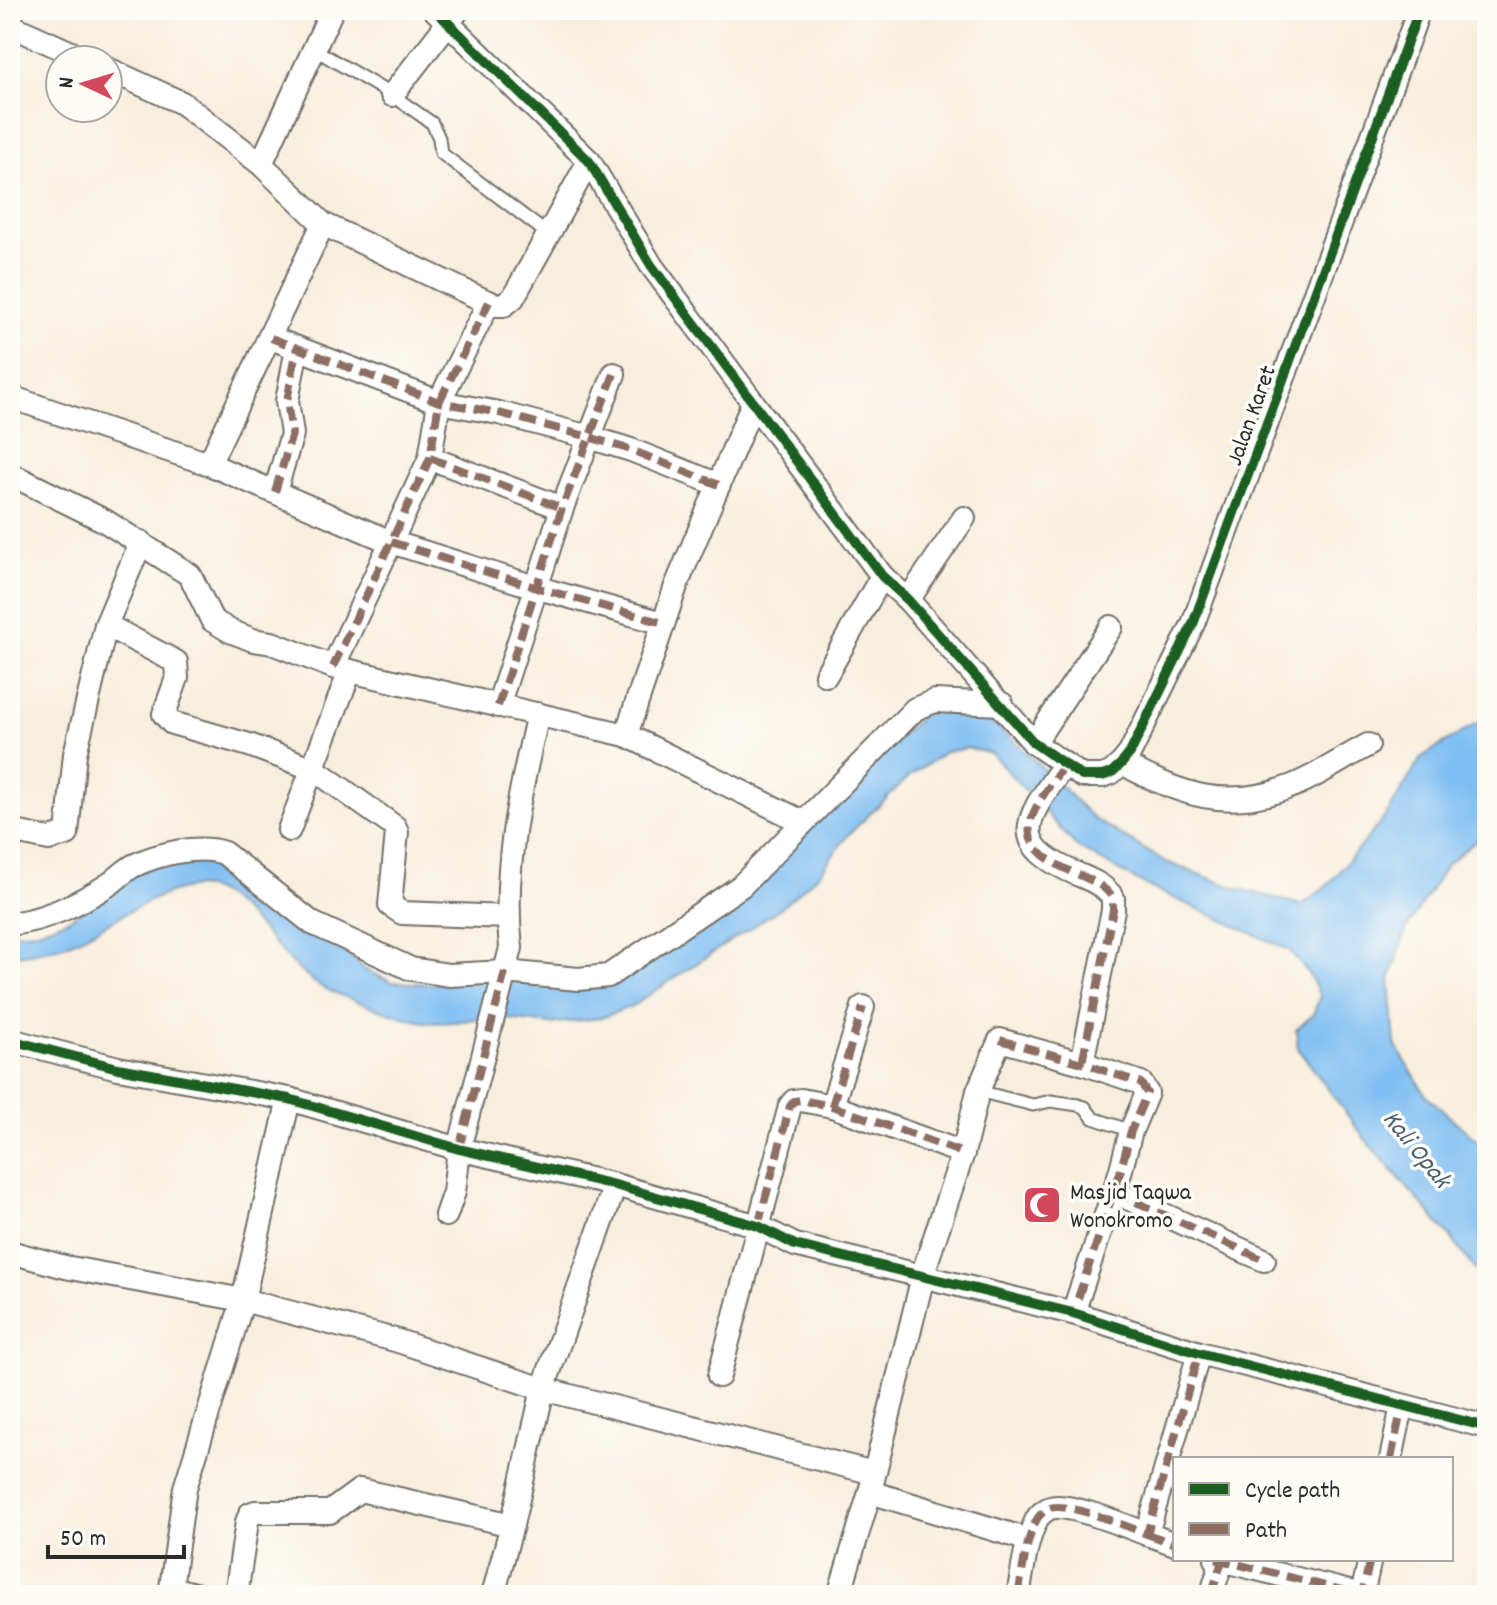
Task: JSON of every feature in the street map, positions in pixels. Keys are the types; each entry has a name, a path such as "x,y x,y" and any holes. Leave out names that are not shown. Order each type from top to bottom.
{"street":[{"path":"261,164 332,10"},
{"name":"Jalan Karet","path":"1122,763 1130,753 1193,624 1419,10"},
{"path":"392,95 447,14 589,161 651,265 882,576 908,600 1002,704 1058,774 1094,778 1111,773 1122,763 1159,784 1192,796 1233,799 1262,796 1294,785 1368,745"},
{"path":"14,23 55,44"},
{"path":"124,76 182,103 261,164 323,224 489,302 504,305 513,298 589,161"},
{"path":"209,464 323,224"},
{"path":"289,830 314,769 342,669 391,542 430,458 439,402 489,302"},
{"path":"271,338 439,402 499,413 589,437 719,485"},
{"path":"275,492 292,434 287,401 297,348"},
{"path":"498,706 562,508 614,374"},
{"path":"10,397 209,464 391,542 663,623"},
{"path":"626,735 676,586 753,403"},
{"path":"430,458 562,508"},
{"path":"10,474 105,521 190,575 212,620 253,640 272,643 342,669 626,735 803,822"},
{"path":"908,600 964,518"},
{"path":"10,831 49,839 67,834 75,754 106,625 141,542"},
{"path":"826,675 882,576"},
{"path":"106,625 176,662 177,678 164,714 172,723 249,745 314,769 395,827 390,905 395,910 402,913 508,917"},
{"path":"1034,743 1111,627"},
{"path":"10,924 51,915 112,882 134,866 159,858 215,850 224,853 330,934 411,969 504,978 578,979 608,976 741,886 915,709 935,701 1002,704"},
{"path":"446,1215 454,1192 459,1149 490,1039 511,948 508,917 515,816 538,714"},
{"path":"1058,774 1029,820 1029,834 1041,854 1062,868 1097,883 1113,898 1082,1063"},
{"path":"832,1106 863,1007"},
{"path":"10,1040 118,1068 289,1099 459,1149 615,1185 758,1226 795,1245 1073,1313 1199,1353 1487,1427"},
{"path":"839,1595 872,1482 922,1277 963,1153 978,1091 1000,1040 1141,1083 1147,1093 1131,1131 1073,1313"},
{"path":"198,1595 171,1592 185,1488 243,1300 289,1099"},
{"path":"719,1376 790,1106 794,1101 832,1106 963,1153"},
{"path":"493,1595 543,1389 615,1185"},
{"path":"1114,1192 1264,1260"},
{"path":"10,1252 65,1267 243,1300 395,1340 543,1389 872,1482 1029,1540"},
{"path":"1147,1534 1199,1353"},
{"path":"1391,1457 1402,1406"},
{"path":"236,1595 247,1522 250,1514 255,1512 330,1512 354,1493 365,1490 512,1525"},
{"path":"1018,1595 1029,1540 1040,1515 1057,1506 1173,1543"},
{"path":"1217,1595 1214,1586 1219,1561"},
{"path":"1223,1561 1362,1595 1370,1561"}],"lane":[{"path":"314,49 392,95 432,123 441,153 549,235"},
{"path":"978,1091 1033,1105 1051,1101 1078,1105 1085,1107 1093,1118 1131,1131"}],"water":[{"name":"Kali Opak","path":"948,708 986,718 1020,746 1094,819 1166,862 1233,887 1302,905 1327,886 1386,816 1422,757 1487,717 1487,832 1447,864 1406,930 1390,980 1395,1044 1425,1094 1487,1150 1487,1285 1448,1234 1365,1139 1298,1048 1296,1030 1313,1015 1320,996 1309,974 1289,950 1147,886 1077,847 992,754 968,748 945,752 910,776 848,835 819,874 782,907 632,1006 601,1018 550,1024 508,1019 504,1014 435,1023 388,1012 320,986 295,966 240,908 205,888 171,892 64,945 10,955 10,933 37,931 69,919 140,871 172,862 218,858 338,945 365,970 392,982 429,984 603,970 745,893 928,709"}],"marked path":[{"path":"333,667 430,458 439,402 489,302"},
{"path":"271,338 439,402 499,413 589,437 719,485"},
{"path":"275,492 292,434 287,401 297,348"},
{"path":"498,706 562,508 614,374"},
{"path":"430,458 562,508"},
{"path":"391,542 663,623"},
{"path":"1064,765 1033,814 1031,839 1039,851 1054,863 1097,883 1113,898 1082,1063"},
{"path":"459,1149 505,972"},
{"path":"832,1106 863,1007"},
{"path":"1000,1040 1141,1083 1147,1093 1131,1131 1073,1313 1078,1315"},
{"path":"758,1226 790,1106 794,1101 832,1106 963,1153"},
{"path":"1114,1192 1264,1260"},
{"path":"1018,1595 1032,1530 1037,1518 1047,1510 1056,1507 1076,1510 1147,1534 1199,1353"},
{"path":"1391,1457 1402,1406"},
{"path":"1147,1534 1173,1543"},
{"path":"1217,1595 1214,1586 1222,1561"},
{"path":"1224,1561 1362,1595 1370,1561"},
{"path":"172,1588 198,1595"}],"cycle path":[{"path":"435,10 589,161 651,265 882,576 908,600 1034,743 1082,776 1111,773 1130,753 1193,624 1419,10"},
{"path":"10,1040 118,1068 289,1099 459,1149 615,1185 758,1226 795,1245 1073,1313 1199,1353 1487,1427"}],"place":[{"name":"Masjid Taqwa Wonokromo","path":"1042,1205"}]}
